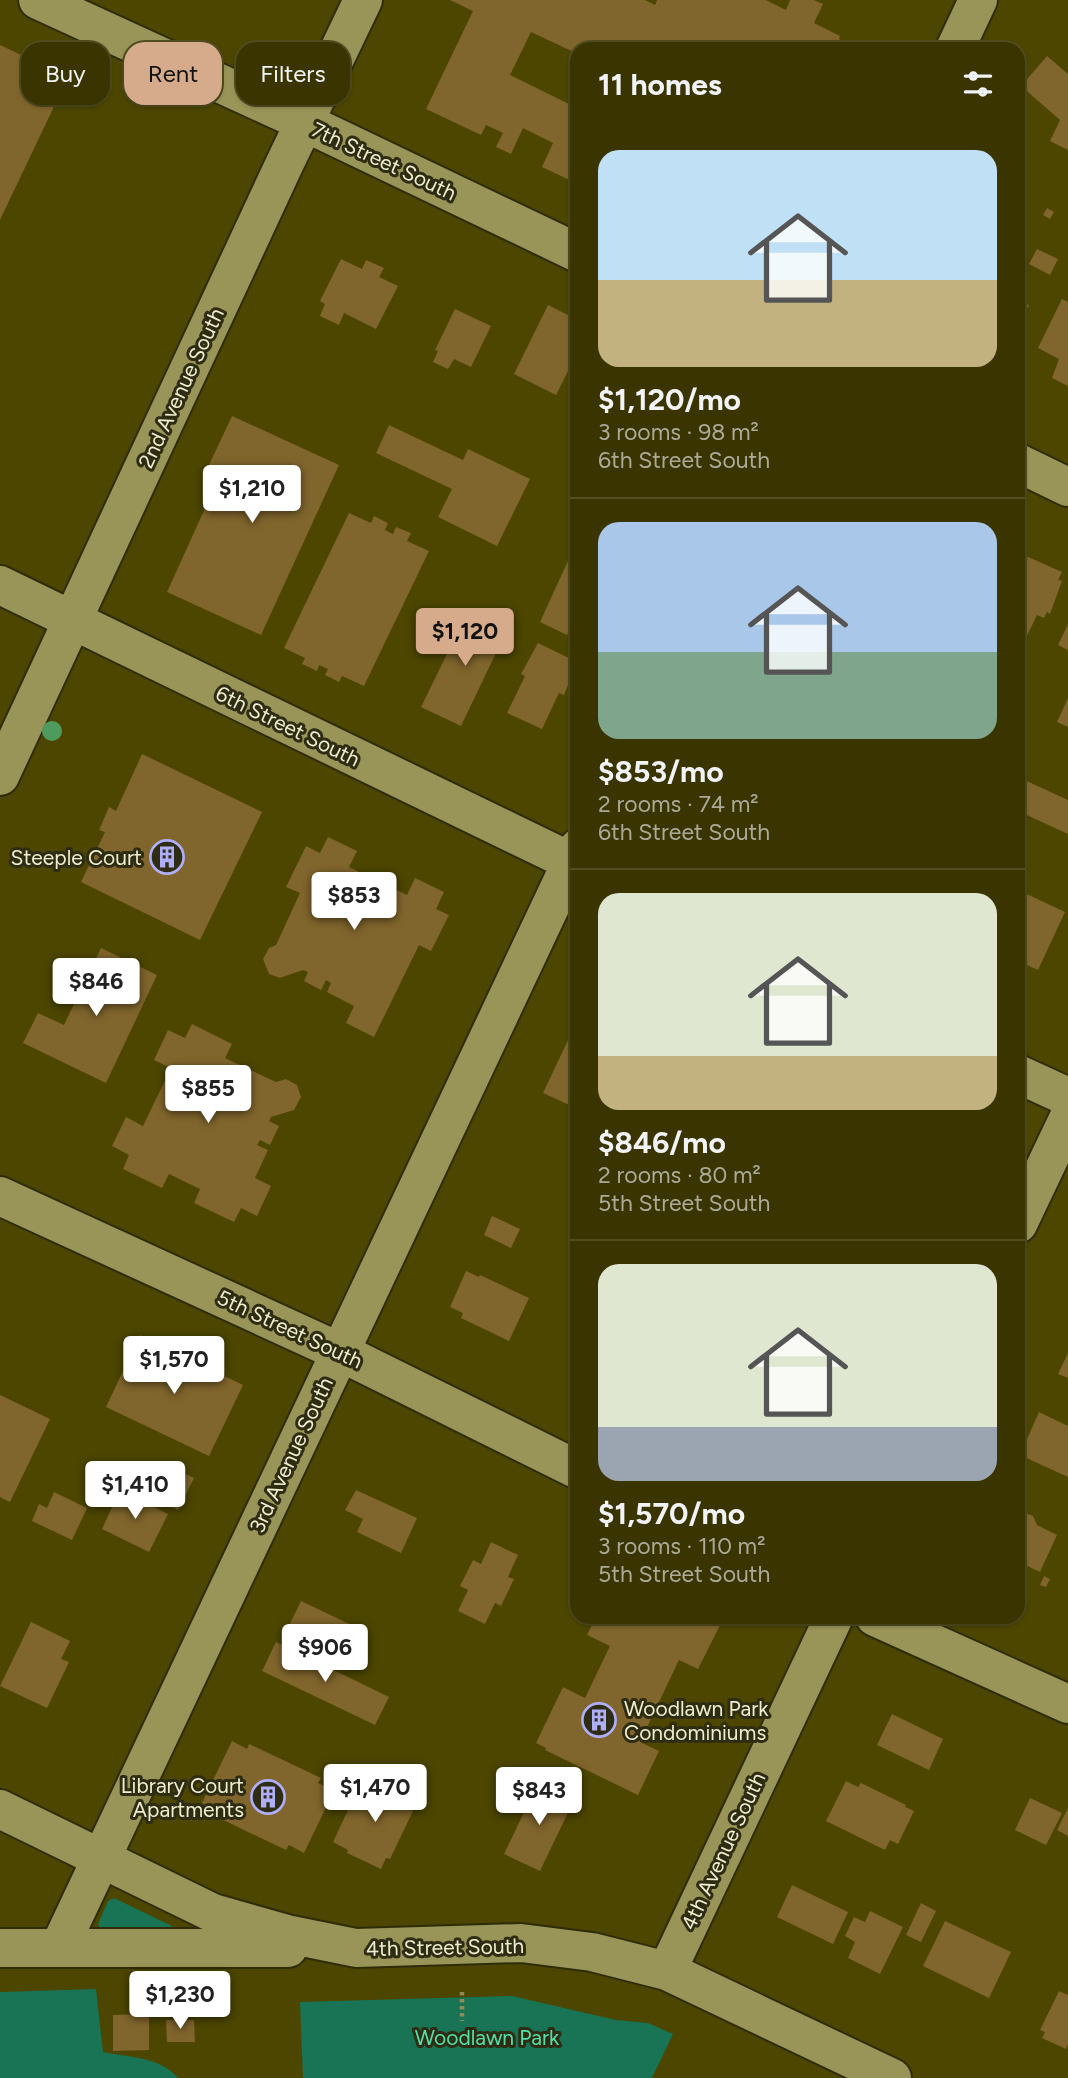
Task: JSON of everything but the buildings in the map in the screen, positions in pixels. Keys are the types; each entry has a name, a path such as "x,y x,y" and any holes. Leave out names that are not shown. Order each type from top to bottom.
{"street":[{"name":"7th Street South","path":"38,0 304,122 570,249"},
{"name":"2nd Avenue South","path":"0,776 363,0"},
{"path":"958,42 978,0"},
{"path":"1025,466 1068,486"},
{"name":"6th Street South","path":"0,586 570,856"},
{"name":"3rd Avenue South","path":"59,1948 570,869"},
{"path":"1025,1077 1068,1097"},
{"path":"1025,1209 1068,1119"},
{"name":"5th Street South","path":"0,1196 340,1352 570,1466"},
{"name":"4th Avenue South","path":"667,1971 831,1624"},
{"path":"891,1624 1068,1704"},
{"name":"4th Street South","path":"0,1809 213,1913 287,1934 356,1948 521,1943 592,1952 667,1971 892,2078"},
{"path":"0,1948 356,1948"}],"path":[{"path":"462,1992 462,2021"}],"green space":[{"path":"114,1898 172,1926 170,1932 102,1932 98,1924 108,1901"},
{"path":"96,1989 103,2052 153,2062 171,2071 178,2078 0,2078 0,1992"},
{"name":"Woodlawn Park","path":"512,1996 616,2020 648,2023 673,2034 652,2078 303,2078 300,2002"}],"place":[{"name":"Steeple Court","path":"167,857"},
{"name":"Woodlawn Park Condominiums","path":"599,1720"},
{"name":"Library Court Apartments","path":"268,1797"}]}
